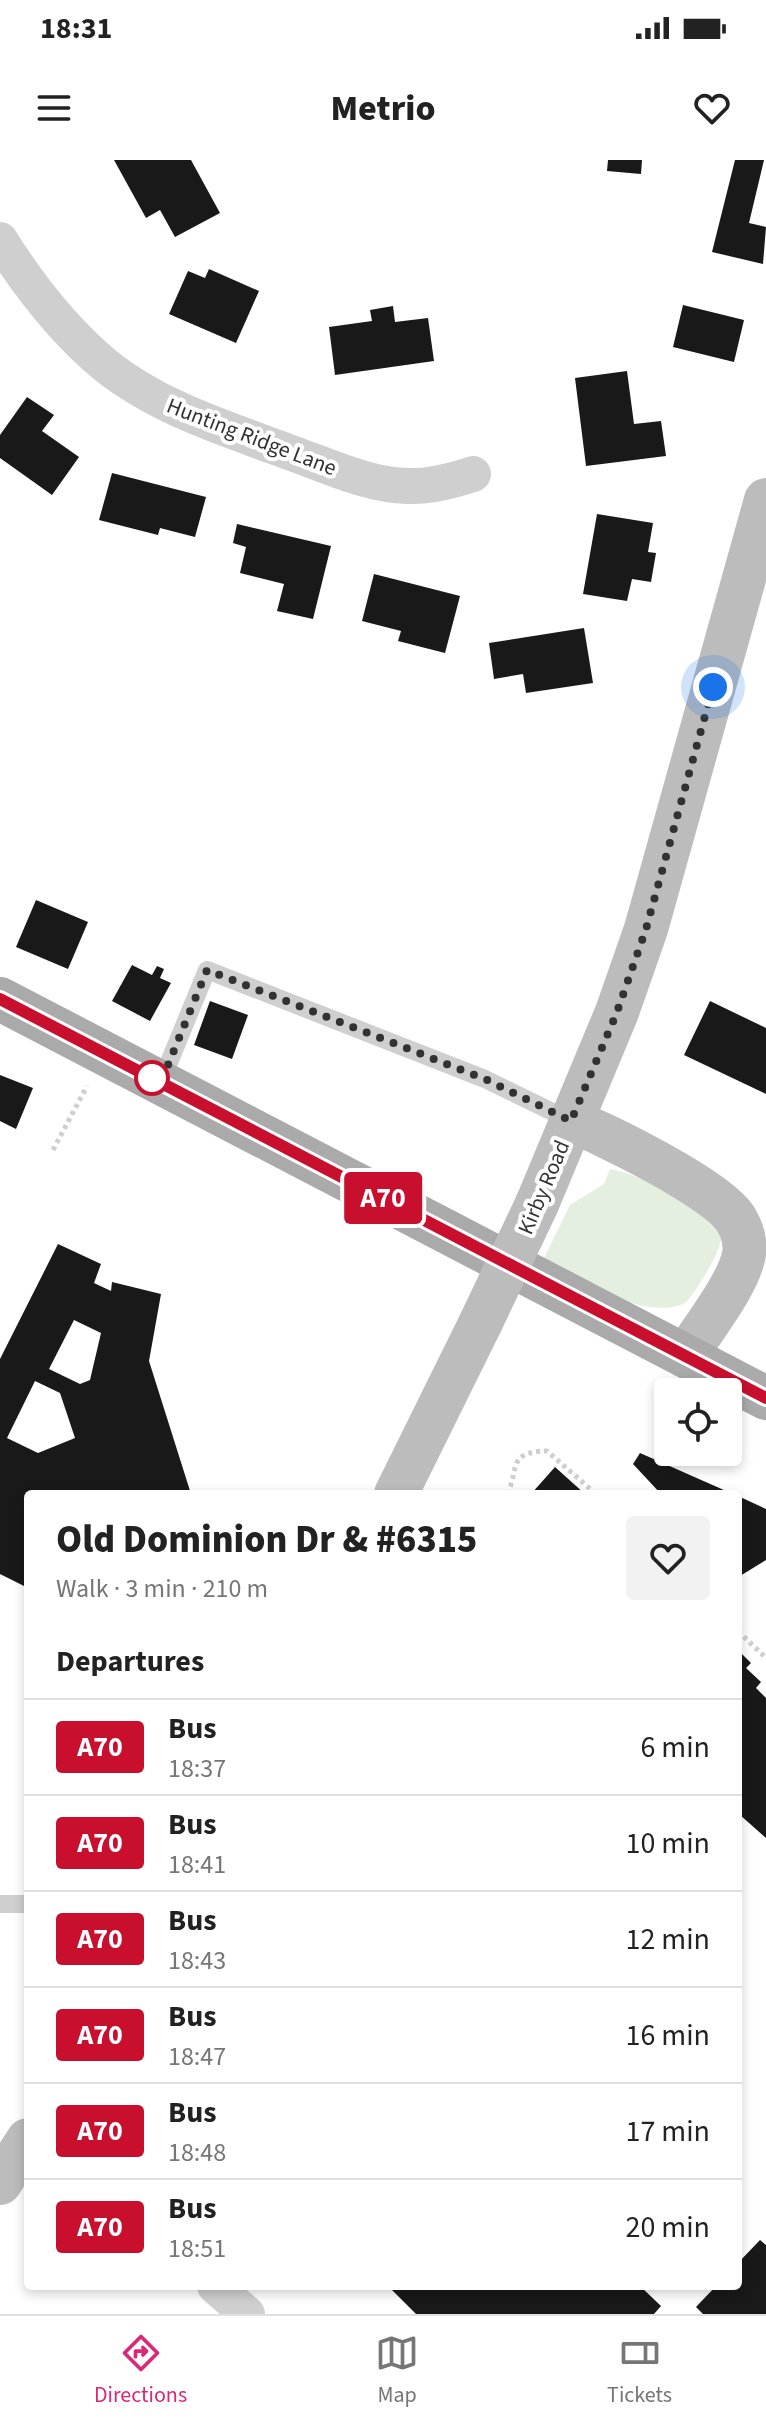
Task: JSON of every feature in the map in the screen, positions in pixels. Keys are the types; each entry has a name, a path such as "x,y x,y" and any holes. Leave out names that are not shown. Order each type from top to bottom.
{"main road":[{"name":"Kirby Road","path":"398,1490 537,1204 617,1012 646,929 766,500"},
{"path":"0,999 766,1398"},
{"path":"571,1121 610,1135 677,1175 722,1205 739,1226 743,1235 744,1255 686,1356"},
{"path":"0,2183 24,2146"}],"street":[{"name":"Hunting Ridge Lane","path":"0,240 20,272 61,322 106,365 153,397 198,419 375,483 410,487 445,483 473,474"},
{"path":"220,2290 247,2314"}],"lane":[{"path":"161,1082 207,970 485,1079 571,1121"},
{"path":"0,1904 24,1904"}],"path":[{"path":"53,1150 85,1086 97,1092"},
{"path":"508,1490 513,1464 528,1452 547,1451 591,1490"},
{"path":"742,1635 766,1658"}],"green space":[{"path":"610,1169 637,1177 673,1194 716,1227 721,1238 717,1252 686,1302 664,1308 638,1305 543,1260 570,1205 604,1184"}],"building":[{"path":"114,160 191,160 220,213 175,237 160,210 146,218"},
{"path":"608,160 642,160 641,174 607,171"},
{"path":"735,160 764,160 749,223 766,227 763,264 712,252"},
{"path":"209,269 259,291 236,343 169,314 188,271 205,278"},
{"path":"683,305 744,320 734,362 673,347"},
{"path":"393,306 395,322 428,318 434,361 335,375 329,327 372,321 370,310"},
{"path":"627,371 634,424 661,421 666,456 586,466 575,378"},
{"path":"27,397 54,415 42,431 79,457 52,495 0,458 0,435"},
{"path":"112,473 206,497 195,537 160,528 158,535 99,520"},
{"path":"597,514 653,523 648,552 656,553 651,582 632,579 627,601 583,594"},
{"path":"237,524 331,546 313,619 277,611 284,584 240,573 246,547 233,543"},
{"path":"374,574 460,596 445,653 398,641 401,631 362,621"},
{"path":"584,628 593,683 526,693 523,674 494,679 489,643"},
{"path":"36,900 88,922 68,969 16,947"},
{"path":"132,965 152,975 157,966 164,969 160,978 171,983 150,1021 112,1001"},
{"path":"210,1001 248,1015 232,1059 194,1045"},
{"path":"710,1001 766,1028 766,1094 684,1055"},
{"path":"0,1075 33,1088 16,1129 0,1121"},
{"path":"58,1244 101,1264 94,1283 111,1291 112,1282 161,1294 149,1361 190,1490 24,1490 24,1586 0,1574 0,1359","holes":["74,1320 101,1333 90,1380 80,1384 49,1369","35,1381 60,1393 75,1438 38,1453 7,1438"]},
{"path":"640,1453 654,1459 654,1466 669,1466 724,1490 657,1490 633,1464"},
{"path":"555,1467 581,1490 535,1490"},
{"path":"742,1498 766,1509 766,1560 742,1575"},
{"path":"742,1654 751,1663 746,1668 761,1682 756,1688 766,1698 766,1838 742,1817"},
{"path":"760,2240 766,2245 766,2314 703,2314 696,2307 712,2290 742,2290 742,2259"},
{"path":"392,2290 644,2290 661,2306 654,2314 416,2314"}],"bus line":[{"name":"A70","path":"0,999 766,1398"}],"route":[{"path":"152,1078 161,1082 207,970 485,1079 571,1121 617,1012 646,929 713,687"}]}
